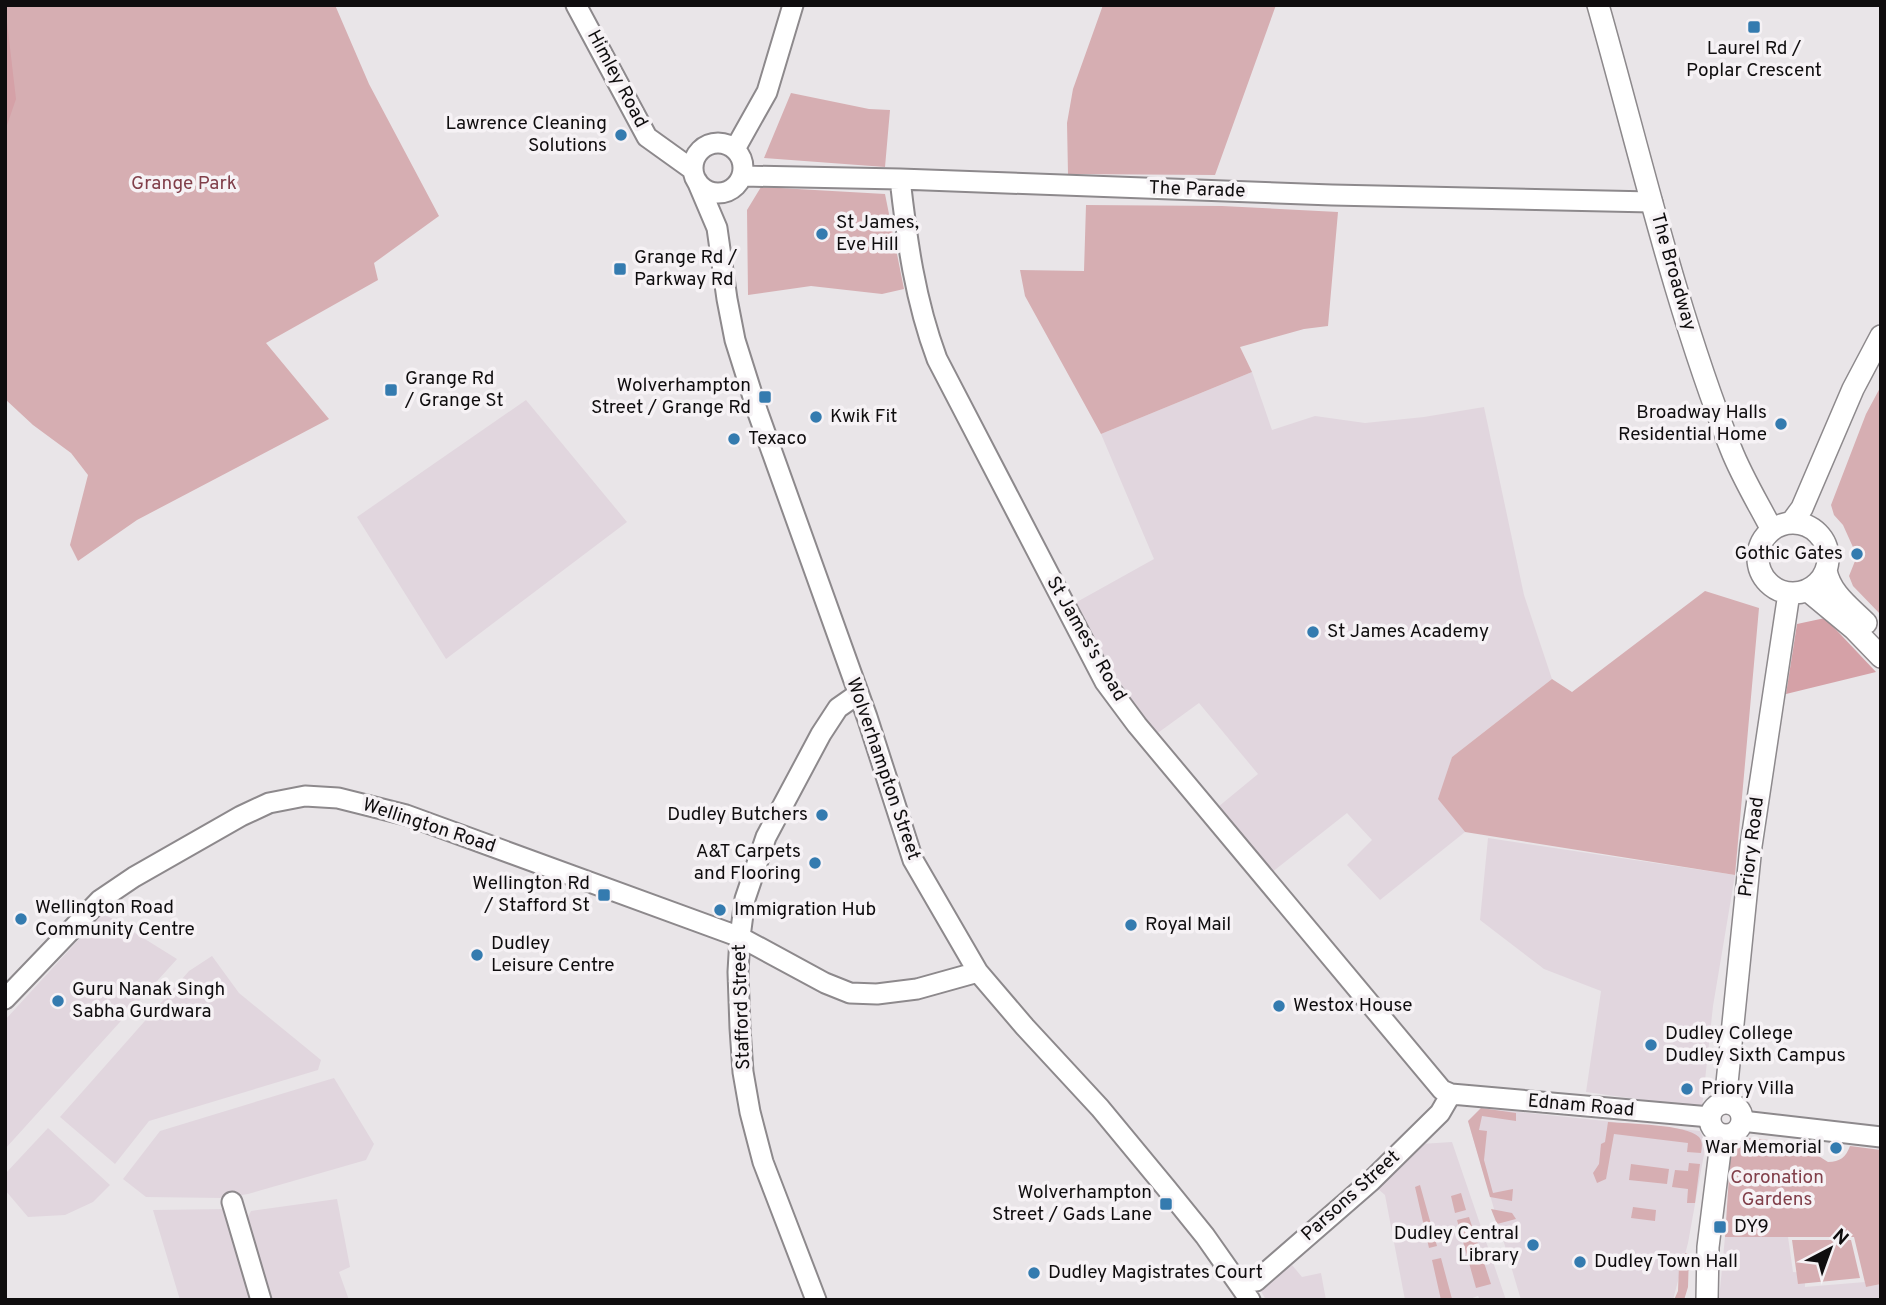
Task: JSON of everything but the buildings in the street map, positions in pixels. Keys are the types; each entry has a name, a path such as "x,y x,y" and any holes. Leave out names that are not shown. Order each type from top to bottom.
{"main road":[{"name":"Himley Road","path":"576,5 647,137 662,149 696,168"},
{"path":"730,146 757,114 767,92 793,5"},
{"name":"The Broadway","path":"1598,5 1693,341 1732,451 1782,526"},
{"path":"709,144 730,146 742,158 743,176 726,192 709,191 696,168 709,144"},
{"name":"Wolverhampton Street","path":"696,168 717,228 735,340 913,860 978,972 1100,1108 1205,1236 1250,1300"},
{"name":"The Parade","path":"743,176 1332,195 1652,202"},
{"name":"St James's Road","path":"900,179 916,293 924,326 937,359 1105,682 1137,725 1442,1090 1451,1094"},
{"name":"Wolverhampton Street","path":"717,228 726,192"},
{"path":"1881,336 1853,389 1802,508 1762,542 1759,551 1759,567 1771,585 1798,591 1854,629 1881,657"},
{"path":"1816,531 1816,510 1838,453 1881,363"},
{"path":"1782,526 1810,527 1816,531 1825,542 1828,581 1834,591 1881,639"},
{"path":"1798,591 1816,586 1826,570"},
{"name":"Priory Road","path":"1707,1300 1708,1248 1719,1118 1751,846 1798,591"},
{"name":"Stafford Street","path":"816,1300 763,1162 750,1112 743,1072 740,1028 740,937 745,899 766,837 821,734 838,708 858,694"},
{"name":"Wellington Road","path":"5,999 100,900 134,877 241,816 269,803 305,796 338,798 407,815 740,937 825,983 850,993 877,994 917,989 978,972"},
{"name":"Ednam Road","path":"1451,1094 1719,1118"},
{"name":"Parsons Street","path":"1239,1282 1256,1281 1368,1184 1440,1113 1451,1094"},
{"path":"1719,1118 1737,1130 1742,1121 1881,1137"},
{"path":"232,1202 261,1300"}],"shaded area":[{"path":"5,5 16,99 5,131"},
{"name":"St James Academy","path":"1252,372 1272,430 1315,416 1365,423 1484,407 1524,595 1552,679 1452,757 1439,799 1465,832 1380,900 1347,865 1372,840 1347,813 1271,873 1218,807 1258,774 1199,703 1155,735 1104,661 1075,603 1154,559 1101,434"},
{"path":"526,400 627,522 446,659 357,517"},
{"path":"1825,618 1876,672 1786,694 1797,624"},
{"path":"1488,838 1735,875 1713,1006 1702,1108 1586,1092 1601,991 1544,969 1480,920"},
{"path":"103,913 177,959 5,1149 5,1020"},
{"path":"212,956 239,993 321,1060 318,1070 149,1121 115,1164 60,1117 189,971"},
{"path":"334,1078 374,1144 366,1160 248,1194 223,1198 146,1197 123,1179 160,1131"},
{"path":"1481,1108 1700,1131 1706,1144 1688,1243 1673,1300 1521,1300 1468,1121"},
{"path":"48,1128 110,1185 93,1202 65,1215 28,1217 5,1190 5,1174"},
{"path":"1452,1142 1506,1300 1480,1300 1478,1296 1467,1300 1405,1300 1385,1195 1378,1189 1421,1144"},
{"path":"337,1199 350,1267 339,1272 349,1300 269,1300 246,1221 251,1211"},
{"path":"226,1209 253,1300 180,1300 153,1210"},
{"path":"1725,1237 1788,1237 1793,1272 1805,1273 1805,1287 1865,1282 1866,1287 1881,1284 1881,1300 1719,1300"},
{"path":"1292,1265 1302,1277 1321,1273 1326,1300 1266,1300 1259,1288"}],"green space":[{"name":"Grange Park","path":"5,5 335,5 369,84 439,216 374,263 378,280 266,343 329,419 137,520 78,561 70,545 88,475 71,453 33,425 5,399"},
{"path":"1103,5 1276,5 1215,175 1068,174 1067,123 1073,89"},
{"path":"791,93 869,109 890,110 885,167 764,158"},
{"path":"761,187 885,194 904,289 882,294 811,286 748,295 747,210"},
{"path":"1086,205 1222,206 1338,212 1328,326 1304,329 1240,347 1252,372 1101,434 1025,296 1020,270 1084,271"},
{"path":"1881,386 1881,615 1853,586 1849,576 1857,556 1831,505 1866,414"},
{"path":"1705,591 1759,608 1735,875 1465,832 1438,799 1452,757 1552,679 1572,692"},
{"path":"1481,1108 1516,1113 1516,1121 1482,1116 1479,1130 1487,1131 1484,1160 1493,1193 1513,1189 1512,1201 1490,1197 1468,1121"},
{"path":"1608,1122 1682,1129 1699,1137 1701,1153 1687,1152 1688,1143 1614,1134 1606,1179 1597,1183 1593,1173 1599,1164 1601,1144 1605,1142"},
{"name":"Coronation Gardens","path":"1746,1138 1813,1144 1817,1155 1828,1162 1842,1158 1850,1146 1881,1150 1881,1284 1866,1287 1854,1237 1725,1237 1730,1161 1734,1149"},
{"path":"1689,1163 1700,1164 1695,1203 1687,1203 1688,1189 1672,1187 1675,1170 1688,1171"},
{"path":"1631,1164 1669,1169 1667,1184 1629,1180"},
{"path":"1420,1185 1437,1246 1429,1248 1415,1187"},
{"path":"1461,1193 1466,1210 1455,1213 1451,1196"},
{"path":"1633,1207 1656,1210 1655,1221 1631,1218"},
{"path":"1491,1209 1512,1213 1516,1219 1497,1224"},
{"path":"1469,1217 1491,1284 1476,1288 1457,1220"},
{"path":"1792,1240 1851,1240 1860,1278 1798,1284"},
{"path":"1685,1253 1689,1254 1688,1287 1684,1300 1674,1300 1678,1291 1679,1266 1683,1266"},
{"path":"1441,1258 1452,1299 1441,1300 1432,1260"}],"place":[{"name":"Laurel Rd / Poplar Crescent","path":"1754,27"},
{"name":"Lawrence Cleaning Solutions","path":"621,135"},
{"name":"St James, Eve Hill","path":"822,234"},
{"name":"Grange Rd / Parkway Rd","path":"620,269"},
{"name":"Grange Rd / Grange St","path":"391,390"},
{"name":"Wolverhampton Street / Grange Rd","path":"765,397"},
{"name":"Kwik Fit","path":"816,417"},
{"name":"Broadway Halls Residential Home","path":"1781,424"},
{"name":"Texaco","path":"734,439"},
{"name":"Gothic Gates","path":"1857,554"},
{"name":"St James Academy","path":"1313,632"},
{"name":"Dudley Butchers","path":"822,815"},
{"name":"A&T Carpets and Flooring","path":"815,863"},
{"name":"Wellington Rd / Stafford St","path":"604,895"},
{"name":"Immigration Hub","path":"720,910"},
{"name":"Wellington Road Community Centre","path":"21,919"},
{"name":"Royal Mail","path":"1131,925"},
{"name":"Dudley Leisure Centre","path":"477,955"},
{"name":"Guru Nanak Singh Sabha Gurdwara","path":"58,1001"},
{"name":"Westox House","path":"1279,1006"},
{"name":"Dudley College Dudley Sixth Campus","path":"1651,1045"},
{"name":"Priory Villa","path":"1687,1089"},
{"name":"War Memorial","path":"1836,1148"},
{"name":"Wolverhampton Street / Gads Lane","path":"1166,1204"},
{"name":"DY9","path":"1720,1227"},
{"name":"Dudley Central Library","path":"1533,1245"},
{"name":"Dudley Town Hall","path":"1580,1262"},
{"name":"Dudley Magistrates Court","path":"1034,1273"}]}
